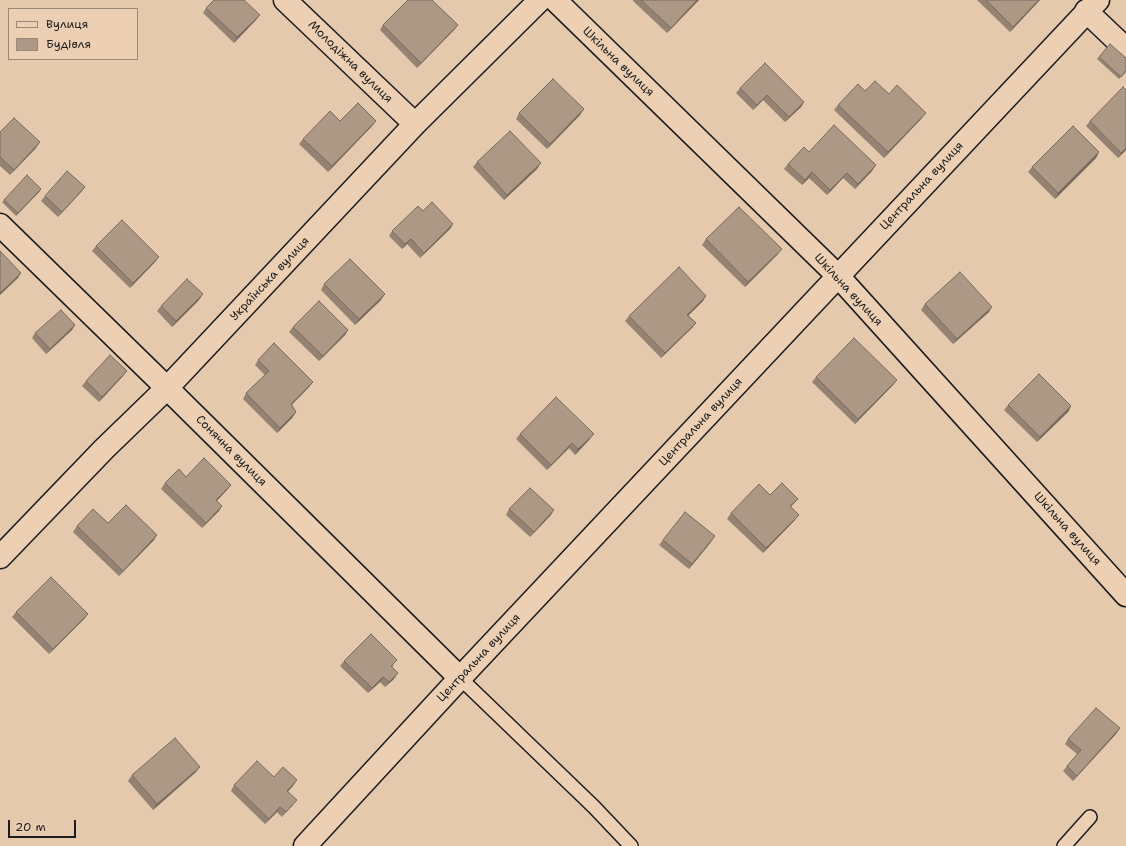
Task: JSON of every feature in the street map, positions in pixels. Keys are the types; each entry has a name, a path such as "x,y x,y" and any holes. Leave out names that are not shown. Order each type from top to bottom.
{"street":[{"name":"Молодіжна вулиця","path":"285,0 415,124"},
{"name":"Українська вулиця","path":"0,557 104,449 167,388 415,124 540,0"},
{"name":"Шкільна вулиця","path":"555,0 838,276 1126,595"},
{"name":"Центральна вулиця","path":"305,846 460,678 1092,6"},
{"path":"1092,6 1126,49"},
{"name":"Сонячна вулиця","path":"0,225 460,678"}],"lane":[{"path":"460,678 594,806 631,846"},
{"path":"1064,846 1090,817"}],"building":[{"path":"214,0 244,0 260,15 237,37 206,8"},
{"path":"408,0 432,0 458,25 421,63 383,25"},
{"path":"641,0 697,0 671,28"},
{"path":"986,0 1039,0 1013,27"},
{"path":"1110,44 1126,58 1126,71 1121,77 1099,57"},
{"path":"765,63 804,102 789,117 767,95 757,105 740,88"},
{"path":"553,79 584,109 550,144 519,113"},
{"path":"875,81 889,94 897,85 926,113 888,152 838,105 858,84 865,91"},
{"path":"1123,87 1126,90 1126,148 1121,153 1090,121"},
{"path":"358,103 376,121 332,166 303,139 330,111 340,121"},
{"path":"14,118 40,142 14,170 0,157 0,132"},
{"path":"834,125 876,165 858,184 847,173 830,190 812,172 805,180 788,164 804,147 809,152"},
{"path":"1073,126 1099,152 1058,193 1032,167"},
{"path":"510,131 541,163 507,195 477,162"},
{"path":"67,171 85,187 62,212 45,196"},
{"path":"27,175 41,189 18,213 4,200"},
{"path":"432,202 453,224 424,253 411,239 405,244 392,231 418,206 423,211"},
{"path":"739,207 782,249 748,282 706,239"},
{"path":"122,220 159,257 133,283 96,246"},
{"path":"0,251 21,273 0,293"},
{"path":"350,259 385,294 359,319 324,284"},
{"path":"679,267 706,296 687,315 696,323 665,353 629,316"},
{"path":"960,272 992,307 957,339 925,304"},
{"path":"187,279 203,294 176,321 161,306"},
{"path":"319,301 348,330 323,356 293,327"},
{"path":"61,310 75,325 50,349 35,333"},
{"path":"854,338 897,380 858,419 816,377"},
{"path":"274,343 313,382 291,404 296,412 280,428 246,393 269,371 258,360"},
{"path":"110,355 127,371 102,397 86,381"},
{"path":"1039,374 1071,406 1040,437 1008,405"},
{"path":"556,397 594,434 578,449 572,443 551,465 520,434"},
{"path":"204,458 231,485 216,500 222,506 206,523 165,483 179,469 186,477"},
{"path":"782,483 798,499 790,506 799,515 766,548 731,513 759,484 770,495"},
{"path":"530,488 554,510 534,532 509,509"},
{"path":"126,505 157,535 123,571 77,526 93,509 108,523"},
{"path":"685,512 715,536 692,564 663,540"},
{"path":"51,577 88,614 53,649 16,612"},
{"path":"371,634 397,660 391,666 398,673 389,682 383,677 372,688 344,661"},
{"path":"1096,708 1120,728 1077,776 1067,766 1081,750 1068,739"},
{"path":"175,738 200,767 157,804 132,775"},
{"path":"257,761 274,777 283,767 297,780 287,791 297,800 286,812 280,807 269,819 234,785"}]}
